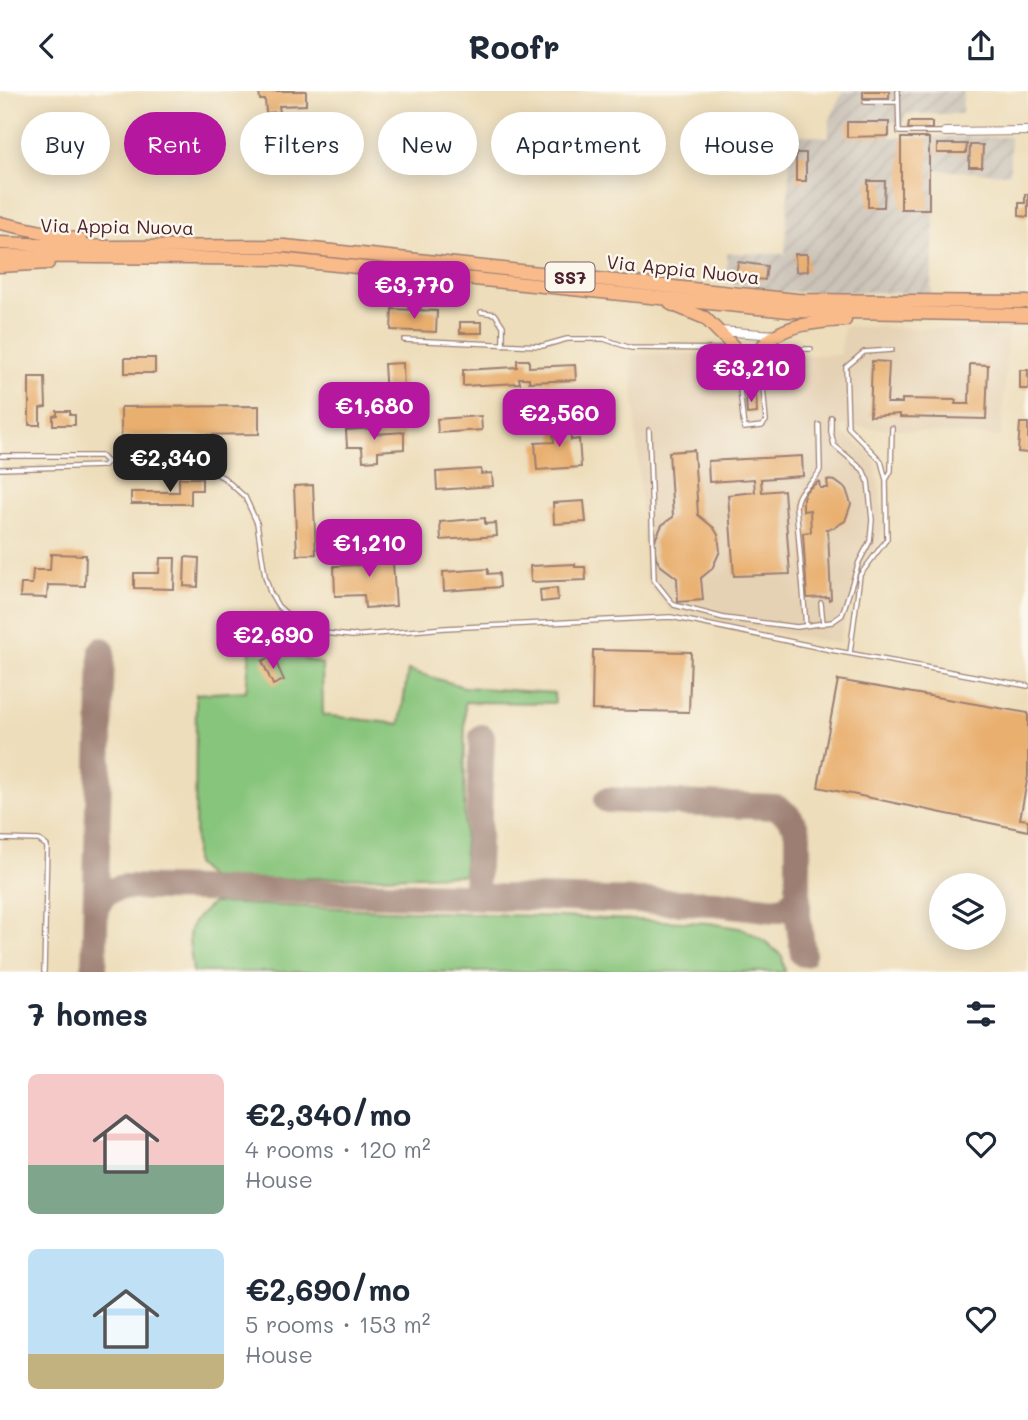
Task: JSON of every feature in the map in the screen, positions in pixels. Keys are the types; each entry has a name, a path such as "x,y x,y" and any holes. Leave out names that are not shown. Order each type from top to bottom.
{"main road":[{"path":"0,223 112,247"},
{"name":"Via Appia Nuova","path":"0,243 112,247 285,246 797,300 1028,302"},
{"name":"Via Appia Nuova","path":"0,256 278,259 788,311 1028,315"},
{"path":"0,265 27,265 100,256"},
{"path":"633,295 705,317 736,349"},
{"path":"760,349 765,342 803,324 898,314"}],"street":[{"path":"945,132 1028,131"},
{"path":"720,331 779,335"}],"lane":[{"path":"898,91 899,132 945,132"},
{"path":"865,102 898,102"},
{"path":"481,312 495,314 503,326 503,345"},
{"path":"404,340 542,346 567,339 604,339 631,348 811,349"},
{"path":"736,349 744,428 762,426 766,421 760,349"},
{"path":"850,653 860,575 887,539 886,480 881,461 848,427 846,367 863,352 892,349"},
{"path":"649,430 654,580 674,605 723,618 797,628 832,622 842,615 872,532 867,481 863,470 834,445 831,417"},
{"path":"806,626 796,506 797,496 820,470 818,425"},
{"path":"886,480 891,471 892,428"},
{"path":"0,456 100,456 107,461 193,463 209,470 234,487 244,497 255,516 265,576 278,606 300,623 324,633 352,636 671,617 1028,685"},
{"path":"0,469 103,466 107,461"},
{"path":"821,603 823,624"},
{"path":"0,839 39,840 47,846 44,972"}],"shaded area":[{"path":"843,91 963,91 962,114 905,114 904,123 891,122 891,137 1010,137 1010,174 936,170 931,294 784,292 726,283 727,253 785,254 789,175 799,175 799,135 829,137 829,122"},
{"path":"844,326 1008,331 1001,437 842,426 843,435 867,450 876,461 883,529 880,541 858,569 838,644 671,612 646,581 631,354 840,355"}],"green space":[{"path":"251,642 322,664 323,715 400,724 408,670 464,687 554,693 555,703 465,702 464,875 235,880 211,879 195,864 196,694 246,691"},
{"path":"213,903 709,923 744,929 766,942 782,956 785,972 193,972 189,940 192,926"}],"building":[{"path":"259,91 306,91 306,105 279,106 280,112 266,112 265,100 260,100"},
{"path":"863,91 889,91 889,98 863,98"},
{"path":"847,122 889,122 889,136 847,137"},
{"path":"909,122 932,122 932,129 908,129"},
{"path":"901,138 929,138 929,209 901,209"},
{"path":"937,144 967,144 966,153 937,153"},
{"path":"970,145 983,145 982,167 969,167"},
{"path":"799,153 806,153 806,181 796,181 796,175 799,175"},
{"path":"868,181 885,181 884,207 868,207"},
{"path":"1025,194 1028,194 1028,217 1019,216 1019,203 1025,203"},
{"path":"795,254 807,254 808,271 796,272"},
{"path":"738,262 767,266 765,280 736,277"},
{"path":"392,309 437,311 436,332 391,330"},
{"path":"460,322 482,322 482,333 460,333"},
{"path":"125,358 155,358 155,373 125,373"},
{"path":"517,360 529,360 529,367 575,365 576,380 529,382 529,378 519,378 520,383 463,386 463,370 517,367"},
{"path":"872,361 889,362 887,403 902,403 902,399 956,400 955,404 969,404 970,364 988,365 986,419 900,417 900,414 870,416"},
{"path":"403,363 404,394 386,395 384,364"},
{"path":"1020,370 1028,370 1028,389 1020,389"},
{"path":"29,377 45,377 46,407 40,408 40,425 29,425"},
{"path":"749,394 756,396 757,413 747,414 746,397"},
{"path":"259,406 259,434 121,436 121,407"},
{"path":"57,411 70,411 70,415 75,415 75,425 53,425 53,416 57,415"},
{"path":"481,416 482,430 438,433 437,419"},
{"path":"570,420 571,440 579,439 581,467 537,470 535,443 554,442 552,422"},
{"path":"1020,423 1028,423 1028,453 1018,452"},
{"path":"374,428 375,434 404,432 404,449 378,451 378,460 363,461 362,447 347,447 346,430"},
{"path":"694,450 698,515 714,528 718,535 720,551 712,569 701,578 703,600 678,602 677,578 660,565 656,558 654,542 662,525 673,517 669,452"},
{"path":"802,456 803,476 761,479 762,492 784,490 790,574 734,576 728,495 755,492 754,479 709,482 708,461"},
{"path":"481,469 481,474 492,473 493,486 437,490 436,472"},
{"path":"179,478 202,478 202,490 191,490 191,504 131,504 131,492 179,492"},
{"path":"827,480 835,481 846,489 851,504 845,521 826,529 829,600 828,597 807,598 803,533 811,532 810,510 803,511 806,491 819,481 820,488 828,488"},
{"path":"313,485 316,554 297,555 294,486"},
{"path":"584,501 586,522 554,524 553,503"},
{"path":"485,518 485,524 496,523 497,536 441,540 440,522"},
{"path":"392,548 396,606 365,608 364,595 335,596 334,566 362,565 362,550"},
{"path":"51,554 86,555 85,586 48,585 47,598 20,597 21,584 32,584 33,570 50,570"},
{"path":"185,557 199,558 198,587 184,586"},
{"path":"160,558 175,558 174,589 134,588 134,573 159,573"},
{"path":"575,564 575,567 585,567 586,580 531,582 530,566"},
{"path":"488,569 488,574 499,573 500,587 444,591 443,572"},
{"path":"557,588 558,600 541,602 540,590"},
{"path":"593,650 691,652 689,712 592,710"},
{"path":"273,656 284,680 273,685 262,661"},
{"path":"838,680 1028,713 1028,776 1020,819 1028,820 1028,831 818,787"}],"taxiway":[{"path":"94,972 102,650"},
{"path":"469,896 476,891 482,737"},
{"path":"607,800 776,807 784,812 798,833 798,916 803,954"},
{"path":"96,907 106,892 123,887 716,903 775,910 789,907 798,893"}]}
